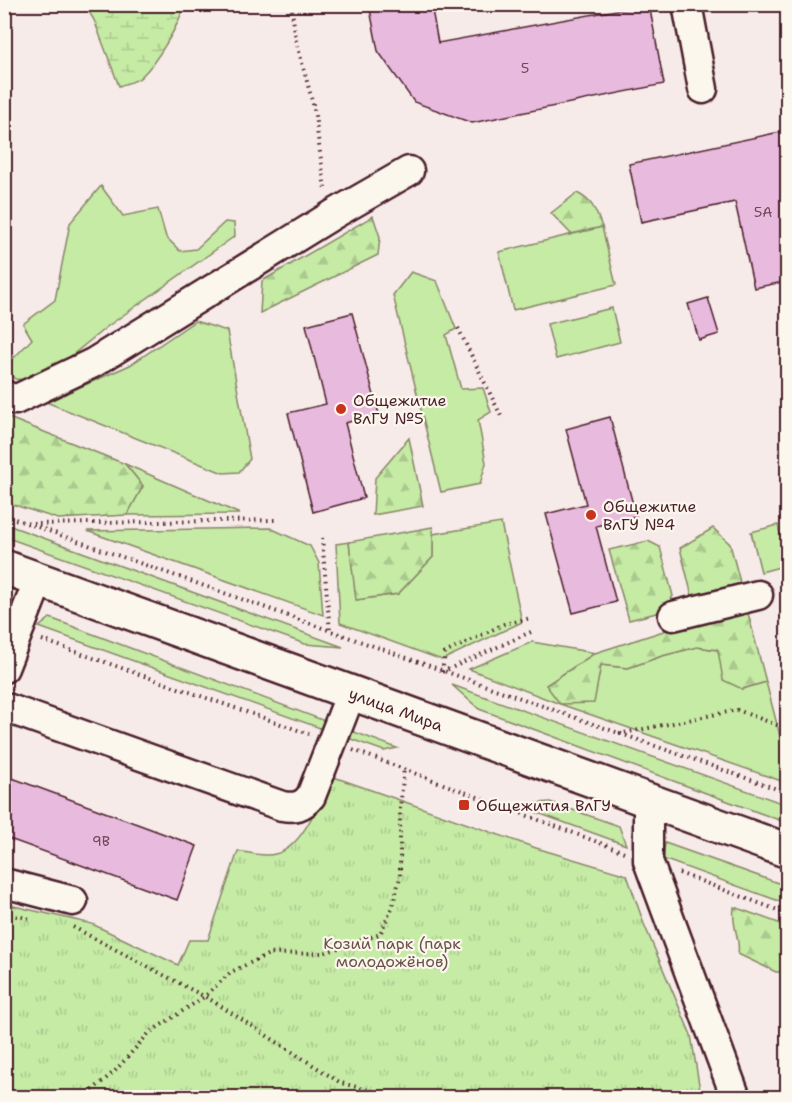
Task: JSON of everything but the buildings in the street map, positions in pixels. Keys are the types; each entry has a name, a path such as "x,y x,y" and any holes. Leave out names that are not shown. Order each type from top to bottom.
{"main road":[{"name":"улица Мира","path":"4,567 788,851"}],"lane":[{"path":"687,4 704,90"},
{"path":"4,395 15,399 93,363 329,217 409,171"},
{"path":"4,668 39,579"},
{"path":"673,616 758,596"},
{"path":"4,707 293,808 304,805 311,796 351,693"},
{"path":"648,800 648,861 736,1098"},
{"path":"4,883 70,914"}],"path":[{"path":"291,4 296,40 314,108 329,217"},
{"path":"458,328 502,418"},
{"path":"4,515 788,793"},
{"path":"29,524 276,520"},
{"path":"322,538 330,632"},
{"path":"442,672 445,653 504,624 531,618"},
{"path":"442,672 533,631"},
{"path":"18,632 404,768 788,914"},
{"path":"618,734 737,710 788,729"},
{"path":"83,1098 116,1071 149,1033 204,997 231,972 269,954 324,953 380,934 393,908 400,877 400,808 404,768"},
{"path":"4,913 36,920"},
{"path":"70,914 78,928 204,997 340,1083 400,1098"}],"green space":[{"path":"85,5 184,5 173,32 147,71 136,80 119,86 94,20"},
{"path":"101,186 123,216 158,209 166,237 180,251 196,249 225,222 234,223 235,236 108,326 66,360 27,380 15,379 8,372 9,363 32,339 23,324 55,300 70,223"},
{"path":"577,193 596,211 602,227 571,234 551,213"},
{"path":"373,216 380,237 378,255 260,313 262,281"},
{"path":"602,227 616,285 513,310 499,252"},
{"path":"411,272 437,281 456,329 446,335 461,389 483,388 491,412 478,420 486,463 480,484 441,492 393,295"},
{"path":"612,308 620,342 556,359 547,324"},
{"path":"195,321 227,331 250,459 239,472 223,473 46,402 130,365"},
{"path":"4,416 125,464 143,486 127,515 58,519 5,502"},
{"path":"409,438 423,506 373,515 375,478"},
{"path":"125,464 240,514 127,515 143,486"},
{"path":"501,523 522,622 442,660 340,623 336,544 349,542 357,600 398,594 433,557 433,534"},
{"path":"5,524 343,647 305,644 5,537"},
{"path":"778,525 787,565 761,572 751,532"},
{"path":"433,527 433,557 398,594 356,600 349,542"},
{"path":"270,528 310,546 319,563 323,615 87,531"},
{"path":"713,528 730,544 766,682 742,689 723,680 718,650 697,647 628,668 601,665 594,703 560,704 546,685 595,653 698,620 680,548"},
{"path":"648,541 660,547 673,596 664,611 629,620 609,550"},
{"path":"50,618 397,748 384,751 39,627"},
{"path":"532,642 595,653 547,685 593,703 601,665 628,668 697,647 718,650 742,689 766,682 780,736 787,741 787,783 560,704 469,669"},
{"path":"452,685 787,805 787,823 479,709"},
{"name":"Козий парк (парк молодожёнов)","path":"331,776 536,848 627,875 644,924 691,1035 701,1097 5,1098 5,904 92,924 178,965 189,940 208,940 238,851 271,855 285,850 294,843 316,810"},
{"path":"550,802 619,826 626,845 516,805"},
{"path":"665,843 787,886 787,904 663,859"},
{"path":"734,907 787,926 787,972 776,972 738,954"}],"place":[{"name":"Общежитие ВлГУ №5","path":"341,409"},
{"name":"Общежитие ВлГУ №4","path":"591,515"},
{"name":"Общежития ВлГУ","path":"464,805"}]}
